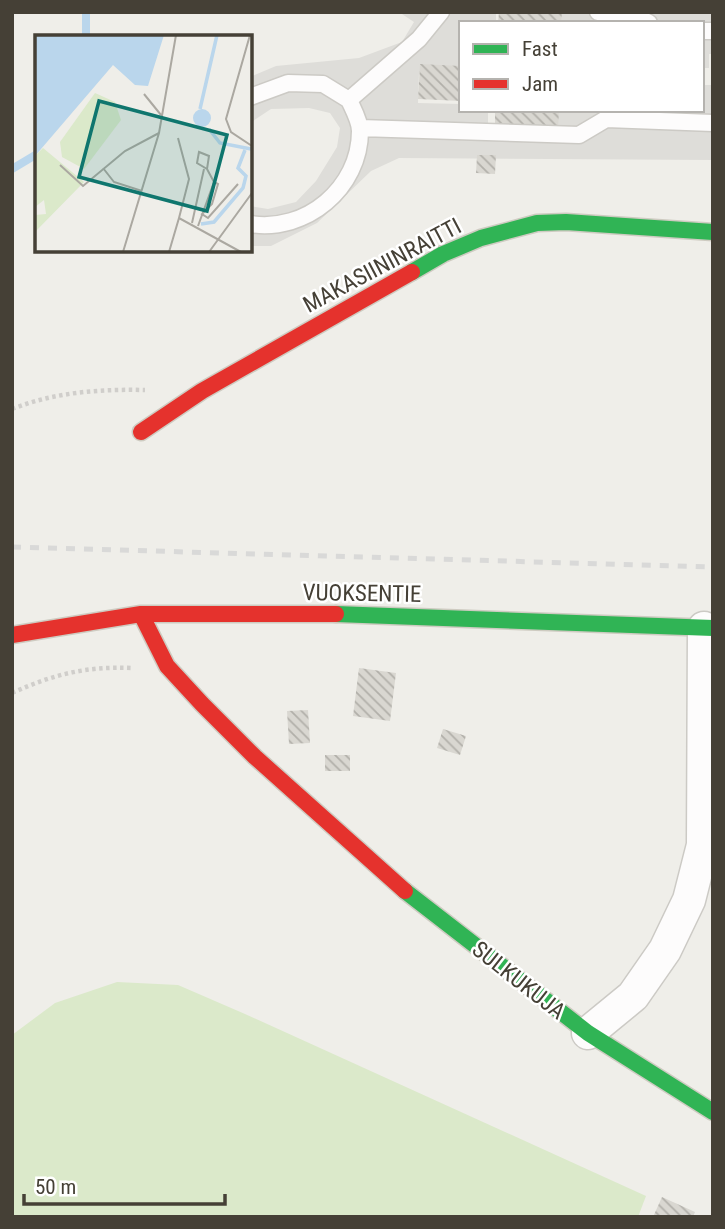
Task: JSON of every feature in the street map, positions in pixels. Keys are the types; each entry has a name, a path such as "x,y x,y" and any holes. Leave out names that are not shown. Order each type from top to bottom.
{"street":[{"name":"MAKASIININRAITTI","path":"141,432 214,384 443,254 481,238 537,223 566,222 713,232"},
{"name":"VUOKSENTIE","path":"12,635 141,614 345,614 709,628"},
{"name":"SULKUKUJA","path":"141,614 167,666 255,757 387,877 588,1033 633,996 665,950 689,900 703,845 709,628"},
{"path":"588,1033 713,1112"}],"lane":[{"path":"349,100 419,40 441,12"},
{"path":"598,12 631,14 645,21"},
{"path":"252,96 288,83 323,84 349,100 360,128 355,163 340,189 318,209 292,222 265,226 252,224"},
{"path":"360,128 579,135 606,119 713,123"}],"path":[{"path":"12,409 69,393 112,389 150,390"},
{"path":"12,693 52,676 74,671 167,666"}],"green space":[{"path":"117,982 178,985 245,1014 646,1196 638,1217 12,1217 12,1035 55,1003"}],"shaded area":[{"path":"399,12 496,12 496,21 459,21 459,74 419,72 418,103 459,104 459,112 488,112 488,127 544,112 704,112 704,85 713,85 713,160 399,158 371,171 317,223 271,246 252,246 252,206 268,209 296,202 316,181 337,147 340,128 330,113 309,108 271,109 252,122 252,76 276,66 359,58 402,42 414,22"},
{"path":"556,12 713,12 713,54 709,54 709,68 704,68 704,21 556,21"}],"building":[{"path":"499,12 562,12 561,21 498,21"},
{"path":"420,64 459,66 459,101 418,99"},
{"path":"495,112 559,112 558,129 495,127"},
{"path":"477,155 496,155 495,174 476,173"},
{"path":"359,668 396,673 390,721 353,716"},
{"path":"308,710 310,743 289,744 287,711"},
{"path":"443,729 466,736 460,755 437,748"},
{"path":"325,755 350,755 350,771 325,771"},
{"path":"662,1197 695,1212 693,1217 653,1217"}],"waterway":[{"path":"86,12 86,35"},
{"path":"12,169 35,155"}],"railway":[{"path":"12,547 713,567"}],"traffic: fast":[{"path":"412,272 443,254 481,238 537,223 566,222 713,232"},
{"path":"336,614 713,628"},
{"path":"405,891 588,1033 713,1112"}],"traffic: jam":[{"path":"141,432 202,391 412,272"},
{"path":"141,614 167,666 202,704 255,757 405,891"},
{"path":"12,635 141,614 336,614"}]}
